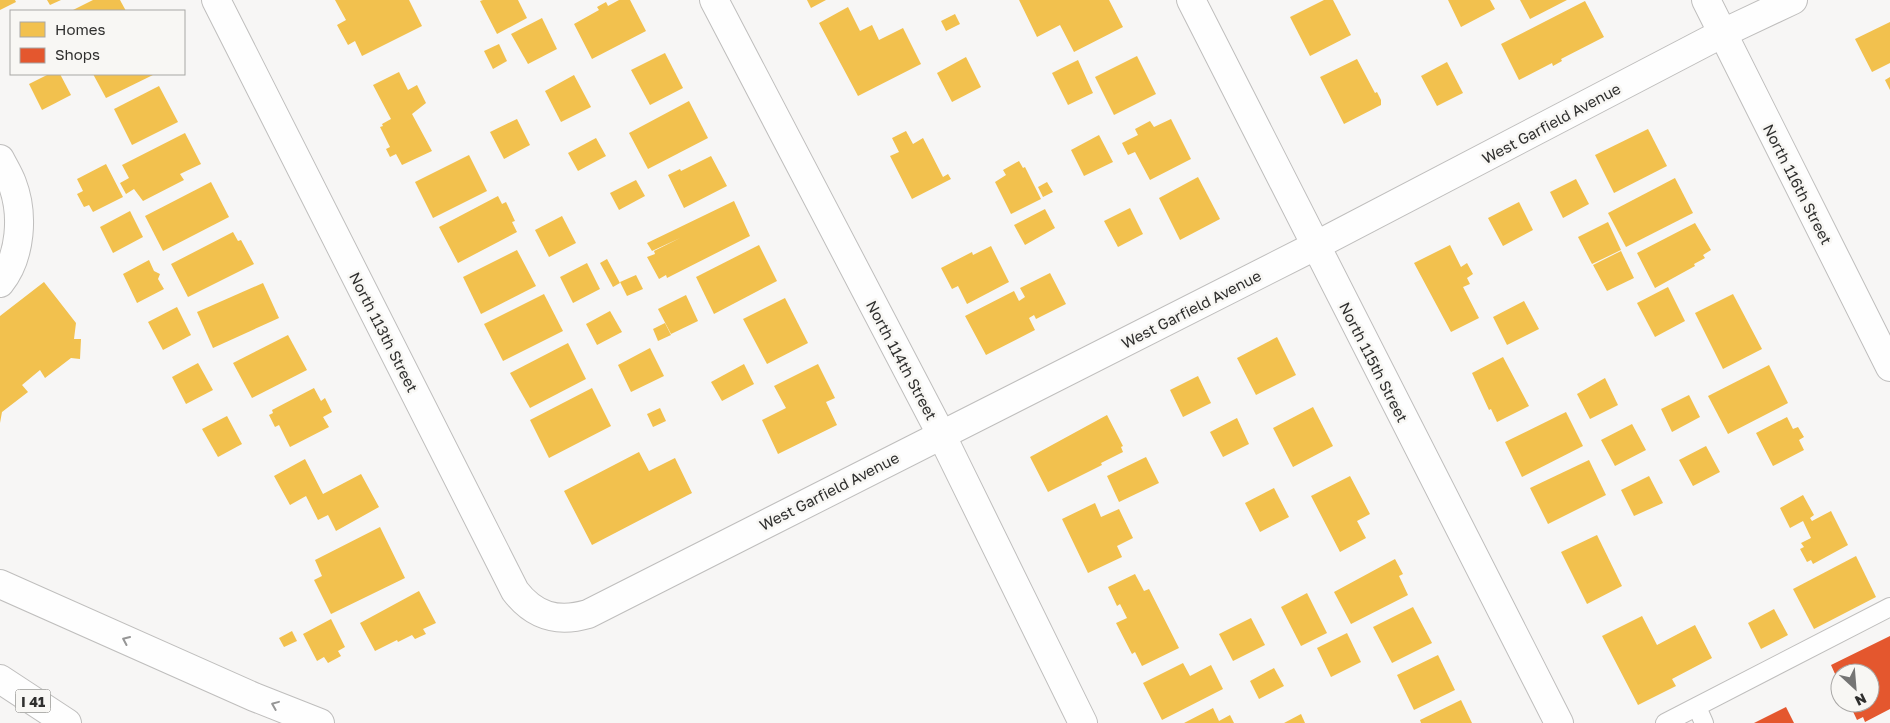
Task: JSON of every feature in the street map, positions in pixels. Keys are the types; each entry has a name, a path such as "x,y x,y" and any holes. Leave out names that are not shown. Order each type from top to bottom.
{"main road":[{"name":"North 113th Street","path":"216,0 515,591 525,604 542,614 561,619 588,614"},
{"name":"North 114th Street","path":"714,0 941,434 1083,723"},
{"name":"North 115th Street","path":"1191,0 1559,723"},
{"name":"North 116th Street","path":"1706,0 1890,367"},
{"name":"West Garfield Avenue","path":"588,614 1316,246 1723,33 1792,0"},
{"path":"0,159 13,184 21,230 8,273 0,283"},
{"path":"0,584 254,697 320,723"},
{"name":"I 41","path":"0,679 67,723"}],"lane":[{"path":"1665,723 1701,715 1890,607"}],"building: Homes":[{"path":"0,0 15,0 16,2 0,10"},
{"path":"47,0 61,0 50,5"},
{"path":"93,0 120,0 125,10 73,10"},
{"path":"335,0 409,0 422,26 362,56 355,41 348,45 337,25 346,20"},
{"path":"518,0 527,18 497,34 480,1"},
{"path":"619,0 630,0 646,31 592,59 574,24 599,10 597,7 606,2 608,6"},
{"path":"807,0 826,0 811,8"},
{"path":"1019,0 1109,0 1123,27 1074,52 1060,25 1037,37"},
{"path":"1324,0 1333,0 1351,35 1310,56 1290,17"},
{"path":"1448,0 1490,0 1495,9 1461,27"},
{"path":"1520,0 1567,0 1530,19"},
{"path":"1585,1 1604,37 1561,59 1562,61 1553,66 1552,63 1519,80 1501,44"},
{"path":"848,7 860,31 872,25 879,40 903,28 921,64 858,96 819,23"},
{"path":"955,14 960,24 946,31 941,21"},
{"path":"542,18 557,49 528,64 511,34"},
{"path":"1890,22 1890,63 1872,72 1855,39"},
{"path":"499,44 507,61 493,69 484,51"},
{"path":"665,53 683,88 650,105 631,70"},
{"path":"1137,56 1156,94 1114,115 1095,77"},
{"path":"966,57 981,87 952,102 937,73"},
{"path":"1357,59 1375,93 1377,92 1381,105 1344,124 1320,77"},
{"path":"1078,60 1093,93 1068,105 1052,73"},
{"path":"1447,62 1463,93 1437,106 1421,76"},
{"path":"399,72 408,90 417,85 426,103 412,114 432,151 402,165 396,154 390,157 386,149 390,147 380,127 391,119 373,85"},
{"path":"47,75 61,75 71,95 42,110 29,84"},
{"path":"94,75 153,75 106,98"},
{"path":"574,75 591,107 561,122 545,91"},
{"path":"1890,77 1890,90 1885,80"},
{"path":"159,86 178,122 132,145 114,109"},
{"path":"689,101 708,138 648,169 629,133"},
{"path":"517,119 530,145 504,159 490,132"},
{"path":"1171,119 1191,159 1150,180 1135,152 1128,155 1122,143 1138,135 1135,129 1150,121 1154,127"},
{"path":"1648,129 1667,166 1614,193 1595,155"},
{"path":"906,131 913,144 923,138 943,177 948,174 951,179 912,199 890,156 899,152 892,138"},
{"path":"185,133 201,164 180,174 184,180 143,201 134,189 126,194 120,183 129,178 122,165"},
{"path":"1099,135 1113,162 1084,176 1071,150"},
{"path":"596,138 606,156 578,171 568,153"},
{"path":"469,155 487,191 433,218 415,182"},
{"path":"711,156 727,186 684,208 668,175 680,169 681,171"},
{"path":"1019,161 1023,168 1025,167 1041,199 1011,214 995,182 1006,175 1003,170"},
{"path":"106,164 123,197 93,212 89,205 84,207 77,194 83,191 77,179"},
{"path":"1198,177 1220,219 1180,240 1159,198"},
{"path":"1675,178 1693,213 1626,247 1608,213"},
{"path":"1576,179 1589,204 1563,218 1550,192"},
{"path":"636,180 645,196 619,210 610,193"},
{"path":"211,182 229,217 163,251 145,216"},
{"path":"1047,182 1053,192 1043,197 1038,187"},
{"path":"498,196 502,204 506,202 515,221 512,222 517,232 458,263 439,227"},
{"path":"734,201 750,236 667,278 666,275 659,279 647,257 655,254 654,251 680,238 652,251 647,243"},
{"path":"1519,202 1533,230 1503,246 1488,218"},
{"path":"1130,208 1143,234 1118,247 1104,221"},
{"path":"1045,209 1055,228 1025,245 1014,225"},
{"path":"130,211 143,237 113,253 100,227"},
{"path":"562,216 576,243 549,257 535,230"},
{"path":"1608,222 1621,250 1592,264 1578,237"},
{"path":"1695,223 1711,250 1703,255 1705,258 1694,264 1695,266 1655,288 1637,253"},
{"path":"233,232 238,241 241,240 254,264 188,297 171,264"},
{"path":"759,245 777,281 714,314 696,277"},
{"path":"1450,245 1461,267 1467,263 1473,274 1467,278 1470,284 1463,287 1479,318 1451,332 1414,263"},
{"path":"991,246 1009,282 967,304 958,286 952,289 941,268 972,252 973,255"},
{"path":"517,250 536,286 481,314 463,277"},
{"path":"1621,251 1634,278 1607,291 1593,265"},
{"path":"607,259 620,283 613,287 600,263"},
{"path":"149,260 154,271 160,274 158,279 164,289 137,303 123,274"},
{"path":"587,263 600,289 573,303 560,277"},
{"path":"1050,273 1066,304 1036,319 1034,315 1029,318 1035,330 986,355 965,316 1014,291 1019,301 1025,297 1020,288"},
{"path":"636,275 643,289 627,296 620,282"},
{"path":"44,282 76,323 74,339 81,339 80,359 71,358 45,378 40,370 22,385 28,392 2,412 0,423 0,316"},
{"path":"263,283 279,318 213,348 197,312"},
{"path":"1668,287 1685,321 1655,337 1637,303"},
{"path":"544,294 563,331 503,361 484,324"},
{"path":"1733,294 1762,349 1723,369 1695,313"},
{"path":"686,295 698,321 671,334 658,309"},
{"path":"785,298 808,343 767,364 743,319"},
{"path":"1524,301 1539,329 1507,345 1493,317"},
{"path":"177,307 191,335 163,350 148,322"},
{"path":"610,311 622,332 597,345 586,324"},
{"path":"665,323 671,335 658,341 653,329"},
{"path":"288,335 307,370 252,398 233,363"},
{"path":"1277,337 1296,375 1256,395 1237,358"},
{"path":"568,343 586,379 530,408 510,373"},
{"path":"650,348 664,376 631,392 618,365"},
{"path":"1503,357 1529,406 1497,422 1491,409 1489,410 1472,373"},
{"path":"198,363 213,390 186,404 172,377"},
{"path":"744,364 754,384 722,401 711,382"},
{"path":"818,364 835,398 826,402 837,425 778,454 762,420 786,408 774,386"},
{"path":"1769,365 1788,403 1728,434 1708,396"},
{"path":"1198,376 1211,403 1183,417 1170,390"},
{"path":"1605,378 1618,405 1590,419 1577,394"},
{"path":"314,388 321,401 325,398 332,412 323,417 329,427 290,447 279,425 275,427 269,415 273,413 272,410"},
{"path":"592,388 611,426 549,458 530,420"},
{"path":"1689,395 1700,417 1672,432 1661,409"},
{"path":"1313,407 1333,446 1293,467 1273,428"},
{"path":"660,408 666,421 653,427 647,414"},
{"path":"1566,412 1583,446 1522,477 1505,442"},
{"path":"1107,415 1123,446 1121,447 1123,452 1101,463 1102,465 1048,492 1030,457"},
{"path":"227,416 242,444 218,457 202,429"},
{"path":"1787,417 1793,429 1798,427 1804,437 1799,440 1804,450 1773,466 1756,433"},
{"path":"1237,418 1249,444 1223,457 1210,432"},
{"path":"1632,424 1646,450 1615,466 1601,440"},
{"path":"1706,446 1720,472 1693,486 1679,460"},
{"path":"639,452 649,471 675,458 692,493 592,545 564,491"},
{"path":"1146,457 1159,483 1119,502 1107,476"},
{"path":"305,459 323,494 361,474 379,507 336,531 328,515 318,520 306,496 290,505 274,476"},
{"path":"1589,460 1606,495 1548,524 1530,488"},
{"path":"1350,476 1370,514 1357,521 1366,538 1340,552 1311,496"},
{"path":"1649,476 1663,503 1634,516 1621,490"},
{"path":"1274,488 1289,517 1260,532 1245,503"},
{"path":"1803,495 1814,515 1810,518 1812,521 1831,511 1848,545 1813,564 1811,560 1807,562 1800,549 1804,547 1801,543 1811,538 1803,521 1790,528 1780,508"},
{"path":"1095,503 1101,517 1119,509 1133,538 1117,546 1122,557 1088,573 1062,519"},
{"path":"380,527 405,578 331,614 314,580 322,576 315,560"},
{"path":"1597,535 1622,586 1587,604 1561,552"},
{"path":"1856,556 1876,597 1814,629 1793,589"},
{"path":"1395,559 1403,574 1399,576 1408,595 1351,624 1334,592"},
{"path":"1135,574 1144,591 1149,589 1179,648 1142,666 1135,652 1132,654 1116,623 1127,618 1120,604 1117,606 1108,587"},
{"path":"419,591 436,623 423,629 426,634 415,639 412,635 398,642 397,640 375,651 360,623"},
{"path":"1307,593 1327,633 1301,646 1281,607"},
{"path":"1413,607 1432,643 1392,663 1373,627"},
{"path":"1774,609 1788,635 1761,649 1748,623"},
{"path":"1642,616 1657,645 1695,625 1712,658 1672,679 1676,686 1638,705 1602,636"},
{"path":"1251,618 1265,645 1233,661 1219,634"},
{"path":"331,619 345,647 338,651 341,656 328,663 324,657 317,661 303,634"},
{"path":"292,631 297,641 284,647 279,638"},
{"path":"1347,633 1361,662 1331,677 1317,648"},
{"path":"1438,655 1455,690 1414,710 1397,675"},
{"path":"1183,663 1190,676 1211,665 1223,689 1162,720 1143,683"},
{"path":"1274,668 1284,686 1259,699 1250,681"},
{"path":"1461,700 1472,723 1421,723 1420,720"},
{"path":"1213,708 1219,721 1230,715 1234,723 1184,723"},
{"path":"1301,714 1305,723 1284,723"}],"building: Shops":[{"path":"1890,636 1890,709 1865,722 1863,717 1857,720 1854,713 1880,713 1880,663 1835,663"},
{"path":"1786,707 1794,723 1754,723"}]}
